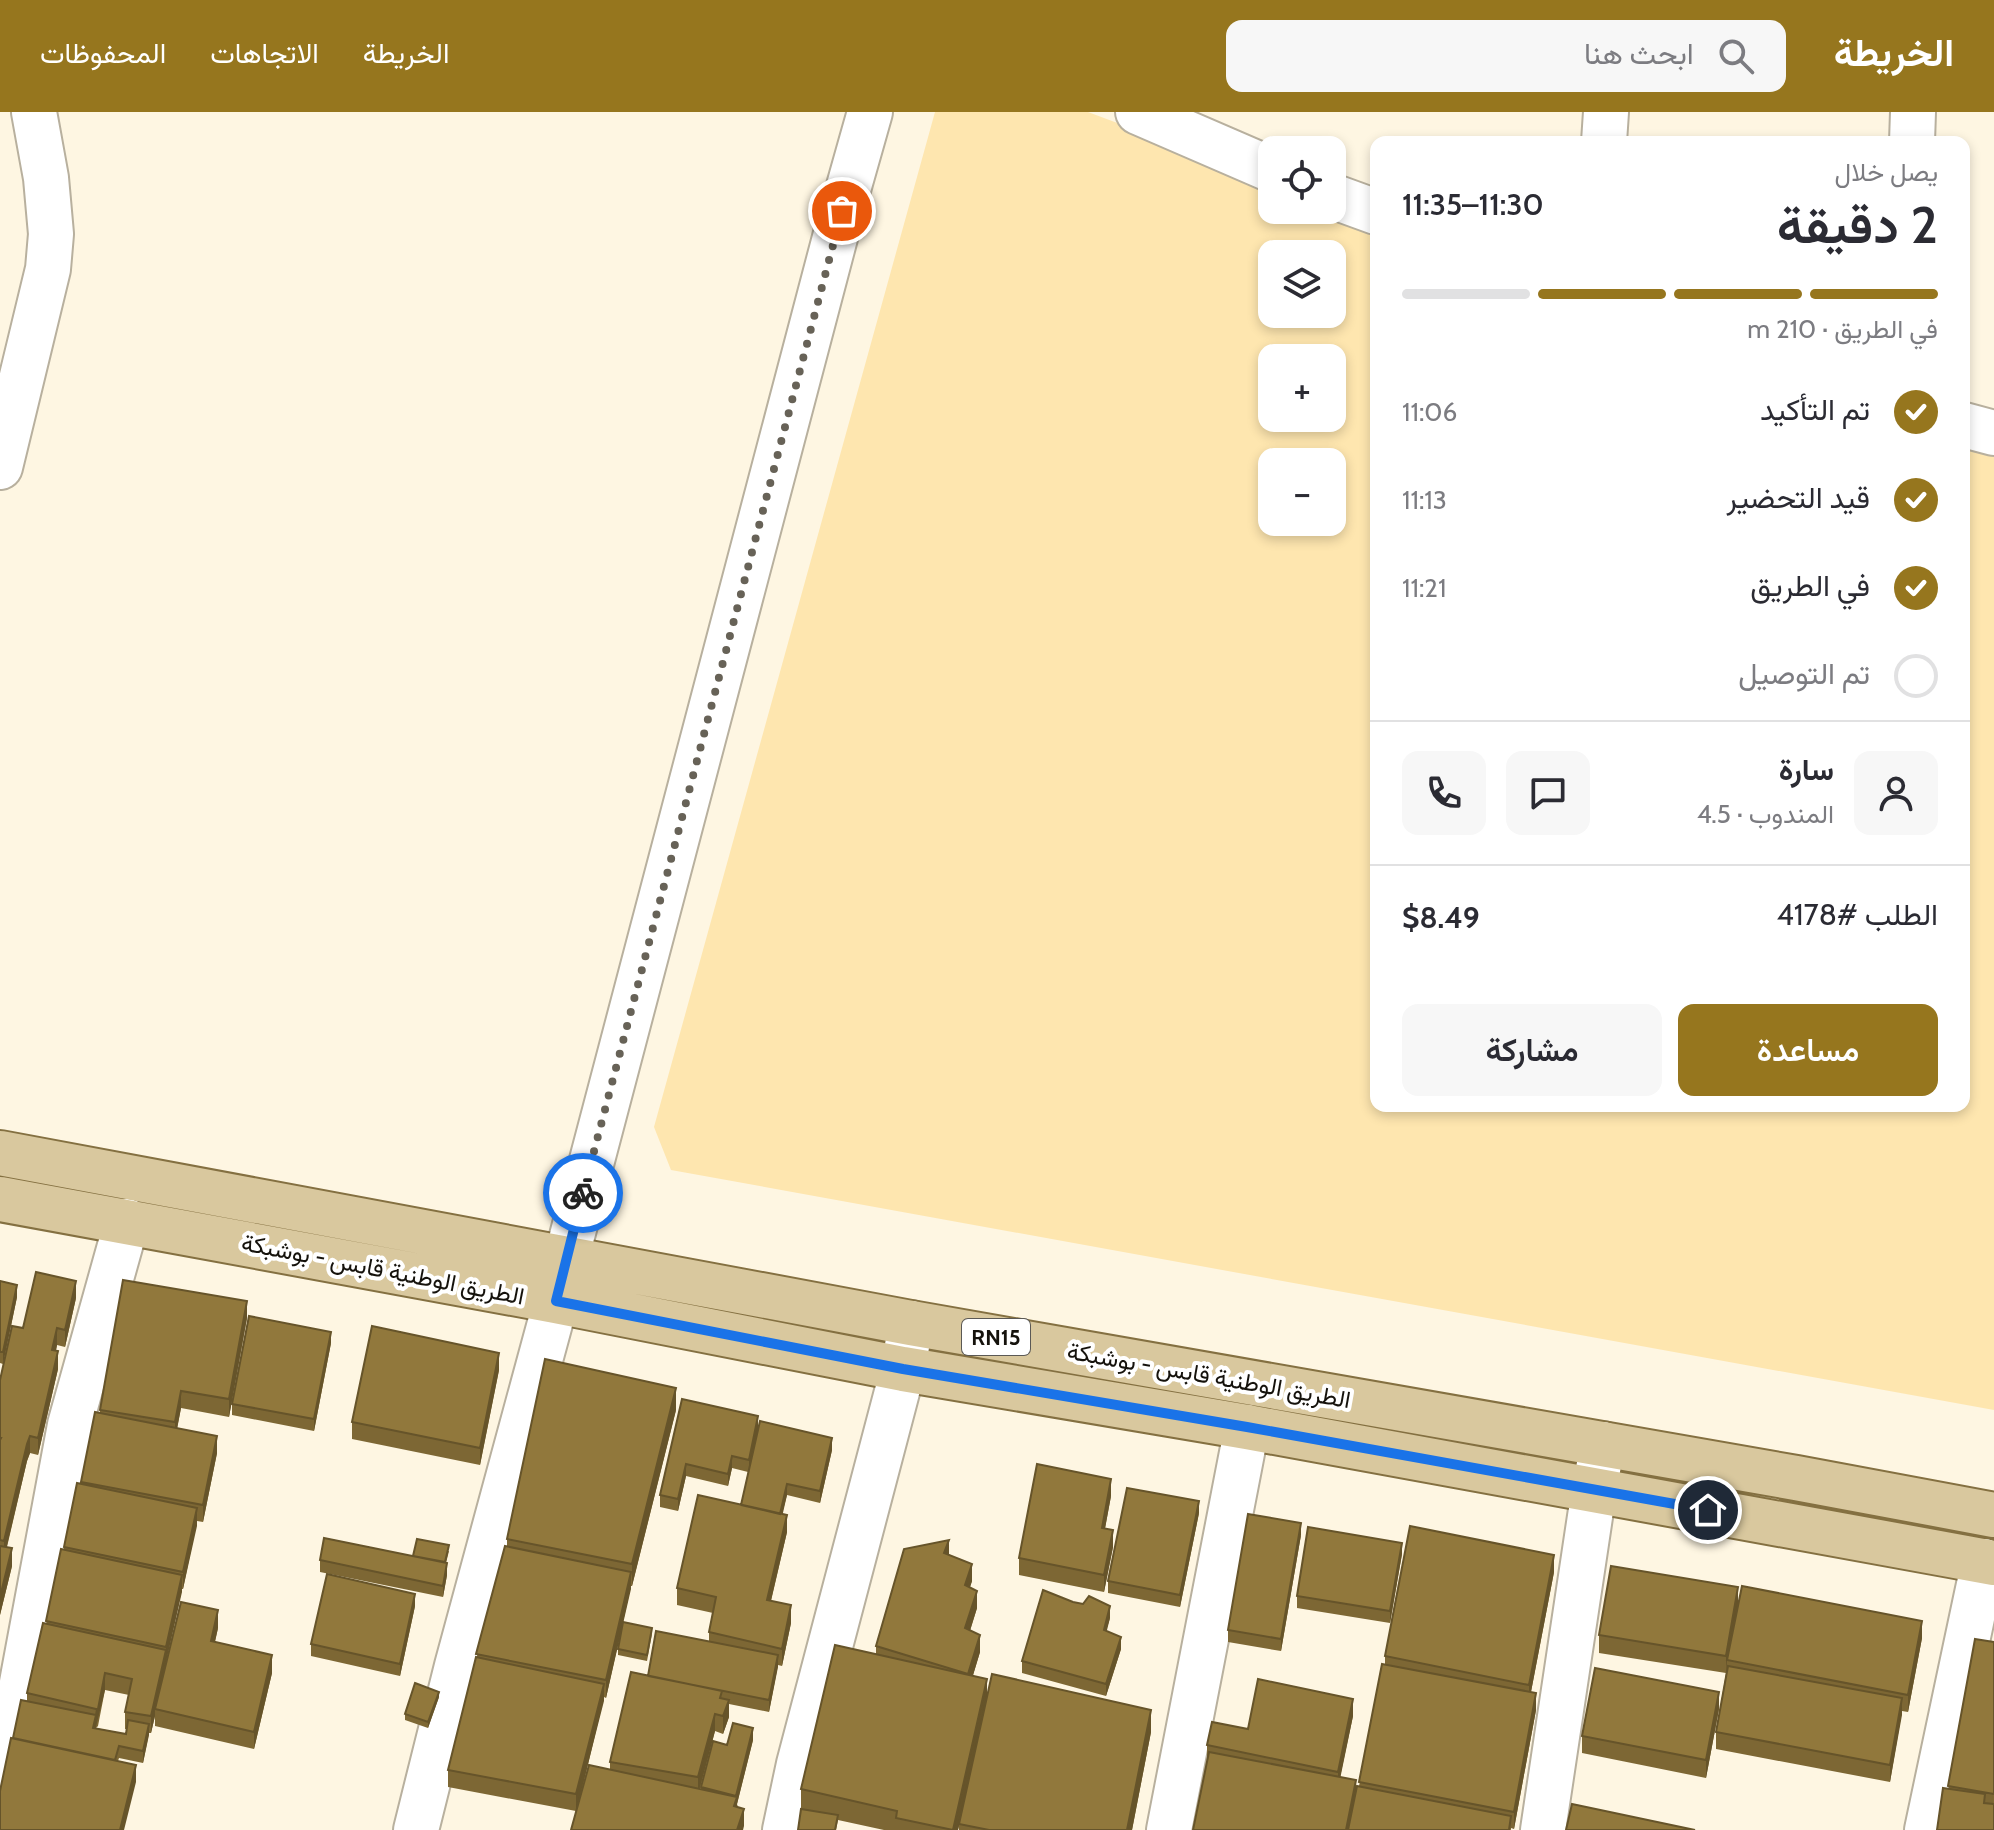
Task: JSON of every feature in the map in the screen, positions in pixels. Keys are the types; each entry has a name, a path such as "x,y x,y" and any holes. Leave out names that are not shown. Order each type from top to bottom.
{"main road":[{"name":"الطريق الوطنية قابس - بوشبكة","path":"0,1153 911,1323 1994,1515"},
{"name":"الطريق الوطنية قابس - بوشبكة","path":"0,1199 556,1301 903,1369 1247,1427 1989,1562"}],"street":[{"path":"0,467 48,269 51,234 46,178 34,112"},
{"path":"416,1830 870,112"},
{"path":"1138,112 1258,164"},
{"path":"1604,136 1606,112"},
{"path":"1912,136 1913,112"},
{"path":"1346,201 1370,210"},
{"path":"1970,427 1994,433"},
{"path":"0,1773 16,1715 70,1425 127,1221"},
{"path":"785,1830 799,1764 903,1369 911,1323"},
{"path":"1169,1830 1247,1427"},
{"path":"1543,1830 1603,1444"},
{"path":"1927,1830 1989,1562"}],"shaded area":[{"path":"935,112 1088,112 1258,176 1258,224 1346,224 1346,213 1370,219 1370,1112 1970,1112 1970,444 1994,450 1994,1410 671,1170 654,1127"}],"building":[{"path":"36,1272 76,1281 65,1330 57,1328 52,1350 58,1351 38,1438 30,1436 27,1444 4,1541 0,1540 0,1380 12,1326 23,1328"},
{"path":"123,1280 247,1301 229,1399 181,1391 175,1422 100,1410"},
{"path":"0,1281 17,1285 3,1352 0,1352"},
{"path":"249,1316 331,1332 314,1419 232,1404"},
{"path":"372,1326 499,1353 480,1448 352,1422"},
{"path":"545,1359 676,1388 632,1564 507,1539"},
{"path":"682,1399 758,1416 749,1460 732,1456 728,1474 686,1464 678,1499 660,1495"},
{"path":"95,1412 217,1436 203,1505 81,1482"},
{"path":"760,1421 832,1438 820,1491 787,1484 780,1514 741,1505"},
{"path":"1037,1464 1111,1479 1102,1528 1113,1530 1104,1575 1019,1558"},
{"path":"77,1483 197,1508 183,1572 64,1547"},
{"path":"1127,1488 1199,1501 1180,1595 1108,1581"},
{"path":"698,1495 787,1515 767,1600 791,1605 782,1649 709,1632 716,1597 677,1588"},
{"path":"1248,1514 1301,1523 1281,1639 1228,1630"},
{"path":"1410,1526 1554,1555 1529,1685 1385,1656"},
{"path":"1308,1527 1402,1543 1390,1611 1297,1596"},
{"path":"324,1538 447,1563 443,1586 320,1560"},
{"path":"417,1539 449,1545 445,1562 413,1556"},
{"path":"949,1540 944,1553 972,1564 965,1585 977,1591 965,1628 980,1635 968,1674 876,1646 904,1549"},
{"path":"0,1546 12,1548 0,1597"},
{"path":"505,1546 631,1572 606,1680 476,1654"},
{"path":"61,1549 182,1575 166,1647 46,1621"},
{"path":"1611,1566 1738,1587 1726,1656 1599,1635"},
{"path":"327,1574 415,1594 400,1664 311,1644"},
{"path":"1742,1586 1922,1621 1908,1695 1727,1660"},
{"path":"1043,1590 1083,1604 1089,1596 1110,1606 1104,1630 1121,1637 1106,1684 1022,1661"},
{"path":"181,1602 218,1610 211,1641 272,1655 254,1732 155,1709"},
{"path":"623,1622 652,1628 647,1655 618,1649"},
{"path":"43,1623 166,1650 151,1716 125,1712 132,1679 105,1673 98,1709 27,1693"},
{"path":"656,1631 778,1655 769,1700 648,1676"},
{"path":"1975,1639 1994,1642 1994,1794 1948,1786"},
{"path":"835,1645 987,1679 953,1830 896,1818 897,1811 801,1789"},
{"path":"476,1657 604,1684 576,1794 448,1770"},
{"path":"1382,1664 1536,1693 1514,1812 1359,1782"},
{"path":"1728,1666 1902,1698 1890,1765 1716,1732"},
{"path":"1595,1668 1719,1692 1706,1760 1582,1736"},
{"path":"631,1672 722,1691 720,1698 729,1700 723,1716 715,1714 698,1777 610,1762"},
{"path":"992,1674 1151,1710 1127,1830 989,1830 959,1824"},
{"path":"1258,1679 1353,1699 1338,1772 1207,1745 1212,1722 1248,1729"},
{"path":"415,1683 439,1692 428,1722 405,1714"},
{"path":"21,1700 96,1715 93,1728 126,1734 128,1720 149,1724 143,1751 119,1746 115,1760 13,1738"},
{"path":"733,1723 753,1728 736,1796 701,1787 713,1741 727,1745"},
{"path":"11,1738 136,1765 120,1830 0,1830 0,1791"},
{"path":"1209,1752 1356,1780 1346,1830 1193,1830"},
{"path":"589,1765 737,1797 734,1806 744,1809 737,1830 571,1830"},
{"path":"1357,1786 1511,1816 1509,1830 1348,1830"},
{"path":"1943,1788 1985,1794 1984,1803 1994,1804 1994,1830 1937,1830"},
{"path":"1572,1804 1695,1830 1566,1830"},
{"path":"801,1809 838,1815 835,1830 798,1830"}],"way so far":[{"path":"583,1193 842,211"}],"route":[{"path":"583,1193 556,1301 903,1369 1708,1510"}]}
